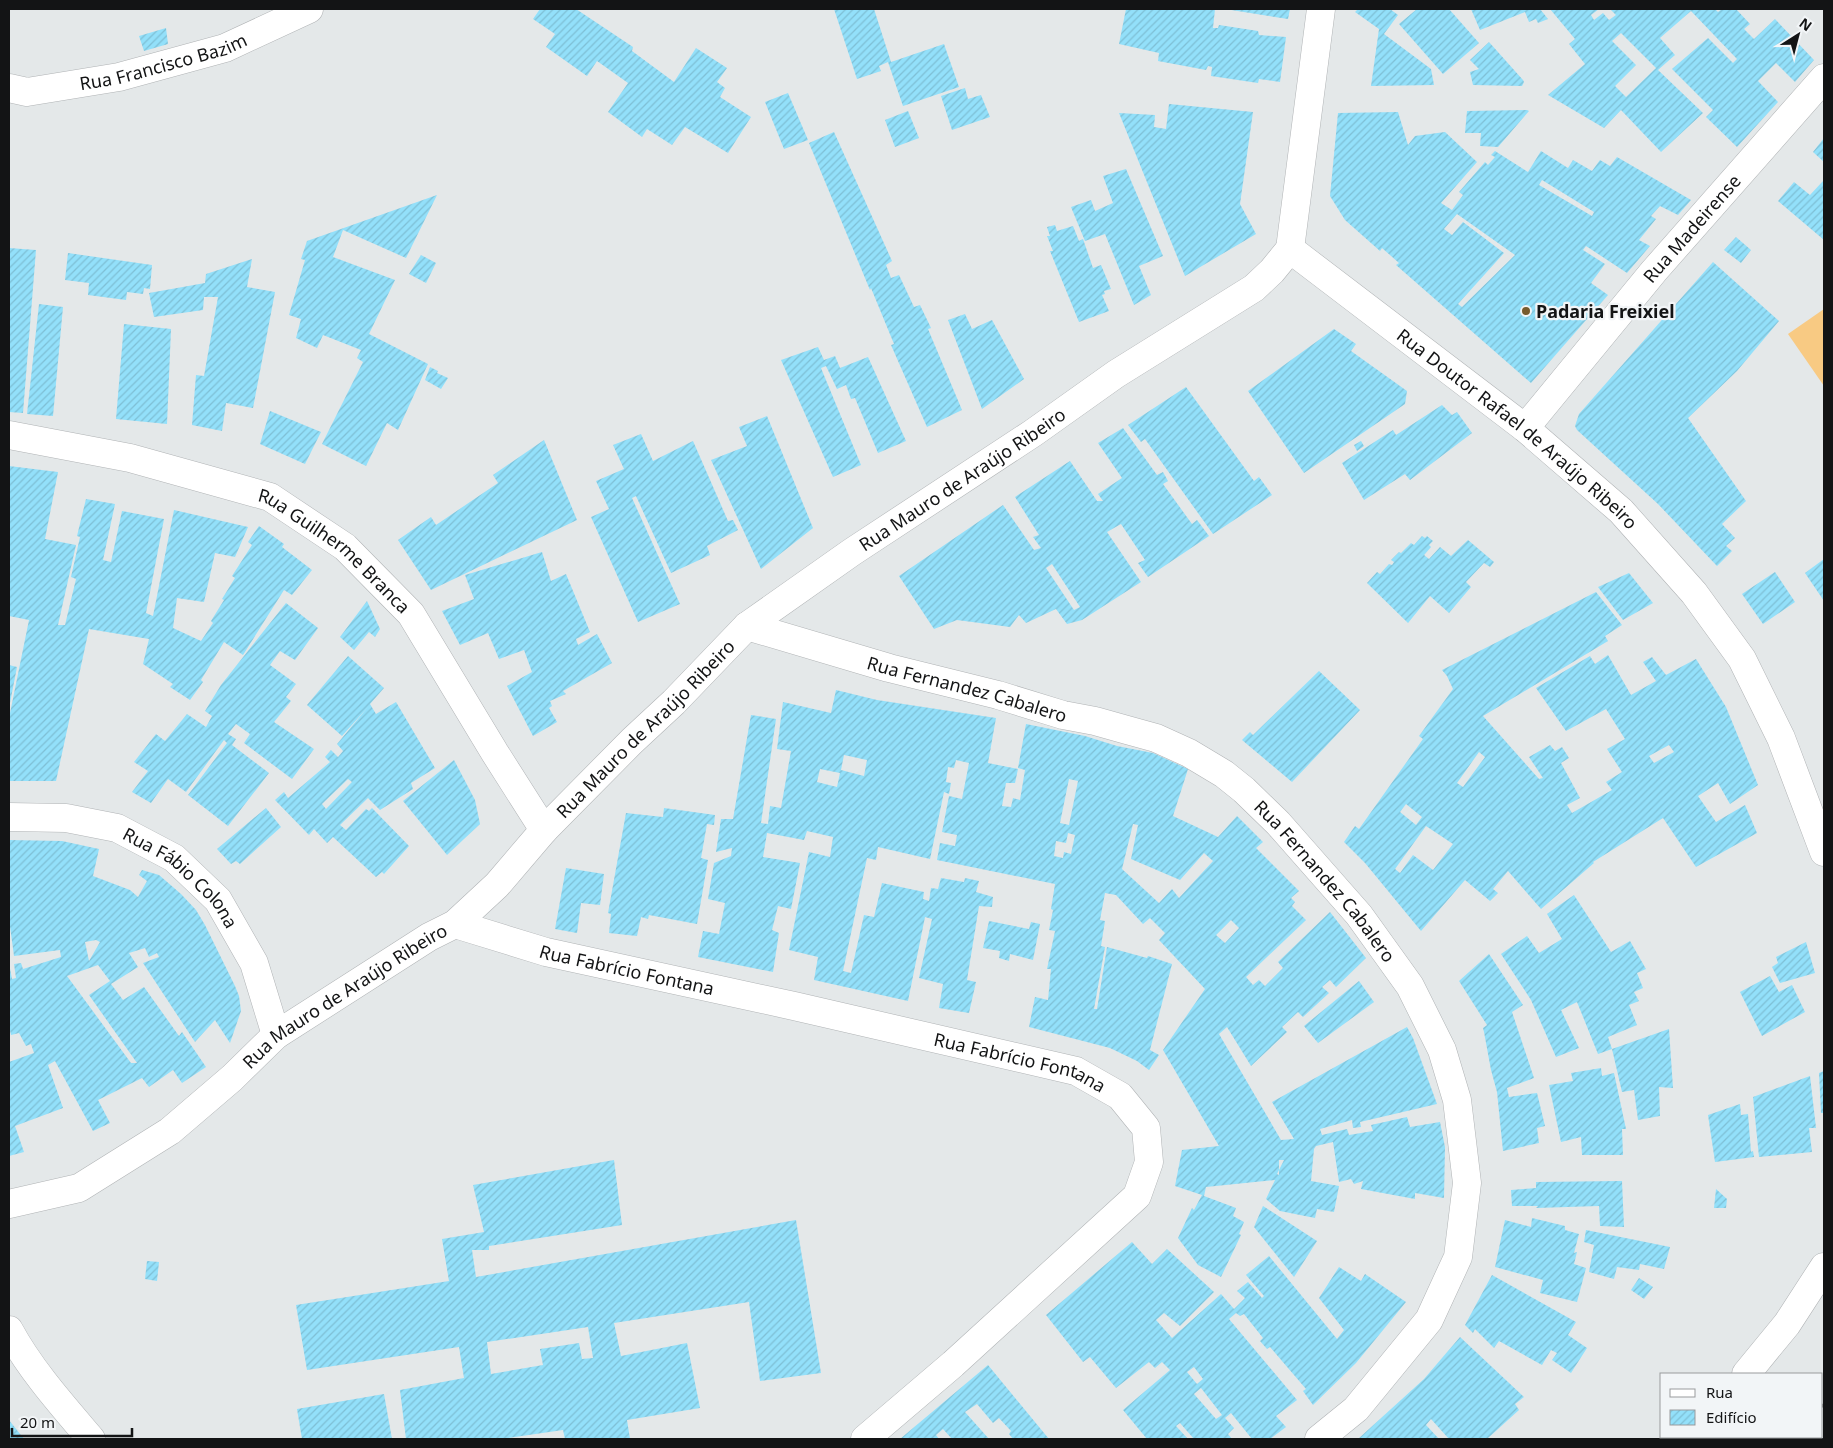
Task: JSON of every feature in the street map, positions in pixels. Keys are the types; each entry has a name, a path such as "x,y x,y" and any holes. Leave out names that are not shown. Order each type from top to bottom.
{"street":[{"name":"Rua Francisco Bazim","path":"9,88 26,92 119,77 146,70 225,48 309,9"},
{"path":"1290,249 1321,9"},
{"name":"Rua Madeirense","path":"1525,428 1654,271 1824,78"},
{"name":"Rua Doutor Rafael de Araújo Ribeiro","path":"1290,249 1525,428 1621,511 1694,593 1742,660 1781,738 1824,852"},
{"name":"Rua Mauro de Araújo Ribeiro","path":"9,1204 79,1188 162,1136 232,1078 276,1035 429,937 455,924 497,885 544,830 632,741 674,702 746,626 860,547 1033,433 1116,374 1254,288 1272,271 1290,249"},
{"name":"Rua Guilherme Branca","path":"9,435 130,458 270,497 345,547 411,614 495,754 544,830"},
{"name":"Rua Fernandez Cabalero","path":"746,626 889,668 998,695 1063,715 1095,721 1156,738 1189,753 1224,774 1244,790 1278,823 1358,915 1410,986 1442,1050 1457,1100 1467,1184 1458,1258 1429,1320 1356,1408 1319,1439"},
{"name":"Rua Fábio Colona","path":"9,817 66,818 118,828 174,858 218,900 254,963 276,1035"},
{"name":"Rua Fabrício Fontana","path":"455,924 546,952 794,1006 1076,1071 1120,1096 1146,1128 1149,1162 1137,1196 953,1364 865,1439"},
{"path":"1747,1373 1787,1324 1824,1267"},
{"path":"11,1339 91,1439"}],"shaded area":[{"path":"1824,309 1824,386 1788,334"}],"building":[{"path":"540,9 576,9 633,47 632,51 674,82 696,48 727,68 717,82 725,88 720,97 751,117 728,153 685,127 672,145 647,129 642,137 608,112 628,83 597,61 587,76 546,47 555,34 533,19"},
{"path":"834,9 874,9 891,62 944,44 959,87 903,106 888,62 879,66 881,71 857,79"},
{"path":"1126,9 1215,9 1213,28 1218,28 1219,25 1258,31 1259,35 1286,37 1280,82 1259,79 1258,83 1211,76 1212,67 1208,66 1206,70 1158,61 1159,53 1119,44"},
{"path":"1225,9 1290,9 1288,19"},
{"path":"1358,9 1390,9 1398,15 1384,34 1431,69 1434,85 1371,86 1379,29 1355,12"},
{"path":"1417,9 1449,9 1479,43 1443,74 1399,24"},
{"path":"1471,9 1540,9 1548,19 1538,23 1536,19 1529,22 1525,12 1480,30"},
{"path":"1550,9 1599,9 1591,15 1594,20 1603,13 1609,20 1616,15 1610,9 1715,9 1718,12 1722,9 1736,9 1750,24 1744,29 1754,39 1775,19 1814,60 1795,82 1776,63 1758,81 1778,102 1737,147 1706,117 1713,110 1672,69 1708,38 1733,63 1737,59 1691,11 1660,38 1675,55 1658,70 1703,113 1661,152 1621,110 1604,128 1548,95 1585,64 1569,44 1575,39","holes":["1621,33 1656,68 1626,97 1615,86 1636,65 1612,41"]},
{"path":"166,28 168,44 144,51 139,36"},
{"path":"1489,42 1523,80 1522,86 1473,85 1470,72 1479,69 1470,60"},
{"path":"965,88 968,99 981,95 990,117 952,130 941,96"},
{"path":"788,93 808,140 784,149 765,102"},
{"path":"1169,104 1253,112 1240,204 1256,234 1185,276 1119,113 1155,115 1154,127 1166,129"},
{"path":"908,111 919,138 895,147 885,120"},
{"path":"1467,111 1529,111 1498,147 1480,146 1481,133 1465,133"},
{"path":"1398,112 1408,145 1415,136 1445,132 1477,162 1441,203 1452,210 1463,195 1459,192 1485,162 1488,165 1495,157 1491,155 1495,151 1528,172 1541,151 1568,168 1573,160 1592,171 1600,160 1610,166 1617,157 1691,200 1678,215 1660,206 1651,216 1656,219 1639,240 1650,246 1627,273 1586,246 1583,250 1605,264 1591,283 1608,295 1531,383 1396,265 1399,263 1382,248 1380,251 1345,220 1330,196 1338,113","holes":["1542,180 1594,212 1592,216 1539,185","1457,214 1515,255 1462,307 1458,304 1504,253 1463,222 1452,235 1444,229"]},
{"path":"834,132 892,261 886,265 891,278 899,275 914,307 920,305 931,328 928,329 962,410 927,427 891,345 894,344 809,143"},
{"path":"1824,138 1824,162 1813,152"},
{"path":"1126,169 1163,256 1139,266 1151,295 1134,305 1105,234 1085,241 1071,207 1091,200 1095,211 1113,203 1103,176"},
{"path":"1824,180 1824,240 1778,201 1794,182 1810,195"},
{"path":"437,195 406,258 343,230 333,257 395,280 369,334 428,364 398,430 387,423 366,466 322,444 363,362 357,358 361,350 323,335 317,348 296,338 301,319 289,315 305,260 301,259 307,241"},
{"path":"1055,225 1057,231 1073,226 1079,241 1083,239 1093,268 1101,265 1111,289 1104,291 1105,294 1102,295 1109,311 1079,322 1050,251 1053,251 1047,236 1050,236 1047,227"},
{"path":"1736,237 1751,250 1741,263 1724,250"},
{"path":"9,248 36,250 23,413 9,412"},
{"path":"68,253 152,265 150,289 144,288 143,294 127,292 126,300 88,295 89,283 65,280"},
{"path":"421,255 436,263 426,283 409,274"},
{"path":"252,259 247,287 275,292 253,408 226,403 222,431 192,425 196,375 204,376 218,297 204,297 203,310 154,317 149,293 205,283 206,274"},
{"path":"1713,262 1779,321 1737,371 1688,418 1746,501 1722,524 1735,538 1726,546 1732,551 1717,566 1658,504 1577,430 1575,426 1579,414"},
{"path":"39,304 63,307 53,416 27,414"},
{"path":"965,314 972,329 992,320 1024,379 982,409 948,320"},
{"path":"124,324 171,329 167,424 116,419"},
{"path":"1334,329 1356,344 1351,351 1407,391 1405,404 1304,473 1248,391"},
{"path":"818,347 824,360 835,356 840,368 868,357 906,441 878,453 855,398 851,399 846,385 837,389 826,366 821,368 861,465 833,477 781,360"},
{"path":"430,367 448,378 441,389 425,380"},
{"path":"1186,387 1254,481 1259,477 1272,495 1213,534 1145,439 1141,442 1128,425"},
{"path":"1442,405 1452,415 1457,412 1472,433 1410,480 1405,474 1364,500 1342,463 1393,430 1396,435"},
{"path":"270,411 321,432 305,464 260,444"},
{"path":"767,416 813,528 761,569 711,460 747,446 739,427"},
{"path":"1123,428 1157,475 1163,472 1168,481 1163,484 1192,524 1197,520 1209,536 1148,577 1138,563 1145,560 1121,524 1107,532 1141,582 1082,620 1067,624 1056,609 1026,623 1019,615 1010,627 957,620 934,629 899,576 1003,505 1034,550 1041,548 1033,537 1039,535 1015,497 1070,461 1097,501 1103,501 1098,494 1122,478 1098,443","holes":["1052,564 1080,607 1074,610 1046,568"]},
{"path":"641,434 653,461 693,441 728,521 733,520 738,530 707,546 710,555 671,573 636,496 632,498 680,604 638,622 591,517 609,509 596,481 624,469 613,445"},
{"path":"544,440 577,520 431,590 398,540 431,517 436,525 498,483 493,475"},
{"path":"1361,441 1364,446 1357,451 1354,445"},
{"path":"9,466 58,472 45,539 76,545 58,625 65,625 76,579 71,577 80,537 77,536 86,499 115,504 103,560 111,562 122,511 164,519 146,613 153,616 174,510 248,527 235,557 215,553 204,602 177,598 173,628 201,641 213,623 211,621 235,578 232,576 252,545 248,542 259,526 284,544 282,547 312,570 292,595 284,590 243,655 224,642 201,680 203,682 190,700 170,687 173,684 143,664 149,639 89,629 56,781 9,781 9,718 29,620 9,616"},
{"path":"1422,536 1425,538 1427,536 1433,541 1429,545 1431,547 1424,555 1429,559 1440,547 1451,556 1468,540 1494,562 1490,567 1484,563 1466,582 1471,587 1449,613 1430,596 1408,623 1367,583 1377,572 1380,574 1389,564 1392,565 1394,562 1391,560 1399,552 1401,553 1411,543 1414,545"},
{"path":"542,552 551,581 566,574 590,632 576,639 578,645 597,634 612,663 563,691 566,694 550,701 552,706 549,708 557,722 533,736 507,686 532,672 524,650 499,659 488,633 460,645 442,611 474,599 465,575"},
{"path":"1824,559 1824,601 1805,573"},
{"path":"1775,572 1795,602 1763,624 1742,594"},
{"path":"1629,573 1653,603 1623,620 1598,587"},
{"path":"1596,592 1622,625 1605,636 1608,641 1483,716 1539,779 1543,778 1529,757 1550,745 1555,751 1562,747 1569,758 1561,763 1580,798 1567,805 1572,813 1612,790 1606,782 1622,772 1607,749 1625,739 1606,709 1566,731 1536,688 1590,656 1595,664 1608,655 1631,695 1656,681 1643,662 1652,657 1666,675 1696,659 1726,707 1758,785 1730,804 1718,783 1698,796 1716,822 1745,805 1757,833 1696,867 1663,818 1593,862 1541,909 1508,871 1493,889 1498,893 1490,901 1465,880 1421,931 1365,863 1344,842 1355,826 1359,829 1423,739 1419,736 1453,689 1442,670","holes":["1669,745 1674,752 1654,763 1649,756","1479,752 1485,757 1463,787 1457,783","1406,804 1422,817 1416,825 1400,812","1426,826 1453,844 1433,870 1413,855 1400,873 1395,869"]},
{"path":"367,601 380,629 375,637 369,632 354,650 340,637"},
{"path":"286,603 318,628 295,660 280,651 270,665 296,684 286,697 291,701 274,722 314,749 292,779 244,743 250,734 236,724 228,734 236,739 232,745 269,773 228,826 188,795 227,743 224,740 186,792 168,779 151,803 132,792 148,771 134,762 156,734 165,741 187,714 206,727 212,716 205,711 221,685"},
{"path":"348,656 384,688 370,704 376,714 396,702 435,768 411,783 413,789 380,810 368,798 340,825 346,830 366,809 369,811 372,808 409,846 384,874 382,872 376,877 333,837 327,843 314,829 309,835 275,800 284,792 288,798 330,762 325,757 331,750 338,757 343,751 337,744 368,707 342,736 307,705","holes":["348,779 352,782 326,809 322,804"]},
{"path":"9,665 17,667 10,703 9,703"},
{"path":"1319,671 1360,710 1292,782 1242,740 1250,732 1253,735"},
{"path":"836,690 877,700 996,718 988,763 1018,769 1015,783 1006,783 1002,806 1011,807 1013,798 1020,800 1025,770 1018,768 1026,724 1153,753 1188,769 1173,816 1218,837 1237,816 1263,842 1256,848 1299,891 1291,898 1295,902 1292,906 1306,920 1246,977 1253,985 1259,980 1265,986 1283,968 1278,962 1330,912 1366,958 1336,987 1330,980 1322,987 1329,993 1303,1017 1298,1012 1282,1027 1287,1032 1251,1066 1227,1027 1219,1034 1281,1140 1294,1139 1272,1102 1407,1027 1413,1038 1437,1104 1360,1122 1361,1127 1353,1128 1352,1120 1320,1129 1322,1135 1347,1129 1349,1135 1373,1131 1371,1125 1407,1117 1410,1127 1440,1122 1445,1147 1444,1198 1415,1193 1415,1199 1361,1189 1363,1181 1354,1184 1351,1179 1339,1182 1333,1142 1316,1146 1314,1149 1311,1181 1339,1186 1334,1212 1317,1209 1315,1218 1280,1211 1266,1199 1275,1180 1206,1187 1204,1196 1236,1208 1233,1216 1244,1222 1239,1234 1241,1235 1221,1277 1198,1265 1178,1238 1192,1208 1194,1210 1202,1195 1175,1186 1182,1150 1219,1146 1163,1050 1205,989 1159,940 1165,933 1150,918 1143,924 1116,895 1105,893 1100,920 1105,921 1101,946 1105,947 1094,1009 1097,1009 1107,947 1147,958 1148,956 1172,964 1150,1050 1159,1055 1149,1070 1137,1061 1110,1048 1029,1027 1035,997 1048,1000 1051,969 1047,969 1055,931 1049,930 1055,884 937,860 940,843 955,846 957,835 942,832 949,796 962,799 969,763 956,760 954,768 948,767 946,782 951,783 949,794 944,792 930,859 878,847 876,860 867,858 843,971 851,973 864,915 874,917 882,883 924,892 923,899 929,901 931,888 938,889 941,878 964,882 965,878 979,881 976,892 993,897 992,907 979,906 967,980 976,982 969,1013 939,1008 943,984 919,978 932,919 925,917 908,1001 814,980 818,957 789,950 809,852 830,857 833,837 807,831 804,840 767,833 763,857 800,863 791,909 778,906 772,930 779,933 773,972 698,957 703,931 719,934 725,903 708,899 714,863 731,856 732,848 716,852 721,819 733,819 751,715 776,719 761,823 768,824 770,806 781,808 791,751 777,749 783,702 831,713","holes":["844,755 867,760 864,776 841,770","820,769 840,773 837,787 817,782","1069,779 1078,781 1069,825 1060,823","1133,824 1138,825 1131,859 1180,880 1204,853 1213,861 1179,898 1172,889 1159,903 1122,869","1068,833 1075,835 1071,854 1064,852 1063,858 1054,856 1056,841 1066,843","1231,920 1239,928 1225,943 1216,935","1279,1160 1284,1160 1279,1170"]},
{"path":"454,760 475,800 480,824 447,855 403,801"},
{"path":"266,808 281,827 240,864 236,861 231,864 217,849"},
{"path":"664,808 715,815 714,825 707,824 701,858 708,860 697,924 649,915 648,919 641,917 637,936 609,933 611,914 608,913 626,813 663,817"},
{"path":"9,840 62,841 99,849 93,876 130,890 138,897 147,881 139,875 142,870 159,875 196,910 235,986 239,996 241,1011 230,1043 215,1020 195,1042 143,963 159,957 157,953 149,957 145,948 129,953 138,967 111,984 123,1000 144,987 179,1036 182,1032 206,1067 182,1083 173,1070 149,1087 142,1078 98,1100 110,1123 93,1131 55,1061 48,1065 63,1108 15,1126 24,1152 9,1156 9,1062 34,1053 31,1044 26,1046 19,1033 11,1035 9,1026 9,963 12,979 16,978 14,964 21,963 23,969 61,957 60,950 14,956 9,919","holes":["96,940 100,942 89,961 85,942","98,965 110,981 89,995 137,1063 131,1063 67,976"]},
{"path":"566,868 604,874 600,905 581,903 577,933 555,929"},
{"path":"1574,895 1611,952 1630,941 1646,969 1637,973 1643,988 1634,992 1639,1001 1629,1005 1637,1025 1608,1037 1612,1049 1598,1054 1577,1002 1561,1010 1579,1048 1556,1057 1531,1000 1501,954 1527,936 1539,953 1562,939 1547,914"},
{"path":"989,921 1029,929 1031,922 1040,924 1033,960 1010,954 1009,961 999,958 1000,951 983,948"},
{"path":"1806,942 1815,973 1780,983 1772,967 1778,963 1776,957"},
{"path":"1489,954 1523,1005 1512,1012 1534,1078 1507,1088 1509,1097 1537,1093 1545,1126 1537,1128 1539,1143 1503,1151 1497,1092 1483,1028 1487,1025 1459,981"},
{"path":"1770,976 1779,992 1792,985 1805,1012 1762,1036 1740,992"},
{"path":"1359,981 1374,1002 1318,1043 1304,1026"},
{"path":"1669,1029 1673,1088 1659,1087 1660,1116 1638,1120 1634,1090 1622,1092 1612,1049"},
{"path":"1601,1068 1602,1076 1614,1073 1626,1129 1622,1129 1623,1155 1582,1155 1581,1137 1561,1142 1549,1085 1573,1081 1571,1073"},
{"path":"1824,1071 1824,1113 1821,1113 1819,1073"},
{"path":"1810,1076 1816,1128 1809,1128 1812,1152 1759,1157 1753,1097"},
{"path":"1740,1104 1741,1115 1748,1114 1751,1152 1753,1151 1754,1157 1715,1162 1708,1115"},
{"path":"614,1160 622,1225 489,1246 489,1250 472,1250 476,1277 796,1220 821,1373 760,1381 749,1302 614,1323 621,1356 687,1343 700,1408 627,1420 630,1439 565,1439 563,1430 501,1439 406,1439 400,1390 464,1378 459,1347 307,1370 296,1305 449,1281 442,1239 484,1232 473,1185","holes":["588,1327 593,1358 582,1359 579,1343 540,1349 543,1365 491,1374 487,1342"]},
{"path":"1622,1181 1624,1227 1600,1226 1599,1206 1536,1208 1538,1206 1512,1206 1511,1190 1536,1188 1536,1182"},
{"path":"1716,1189 1727,1199 1726,1208 1714,1208"},
{"path":"1263,1206 1317,1241 1294,1277 1254,1227"},
{"path":"1532,1218 1565,1226 1565,1230 1579,1234 1574,1253 1577,1252 1574,1264 1586,1268 1577,1302 1540,1293 1543,1280 1495,1267 1505,1220 1531,1227"},
{"path":"1586,1230 1670,1247 1664,1269 1640,1264 1639,1270 1617,1267 1614,1279 1589,1272 1594,1245 1584,1242"},
{"path":"1132,1242 1152,1264 1167,1249 1214,1292 1180,1326 1164,1313 1156,1320 1172,1338 1221,1294 1234,1309 1245,1298 1237,1291 1248,1282 1262,1298 1264,1296 1246,1275 1269,1256 1337,1339 1344,1330 1319,1298 1339,1267 1361,1281 1365,1274 1406,1302 1356,1363 1313,1405 1303,1391 1306,1389 1270,1347 1267,1349 1260,1341 1263,1338 1244,1314 1240,1316 1236,1313 1229,1319 1297,1400 1276,1416 1286,1427 1270,1439 1252,1439 1231,1413 1225,1418 1234,1428 1228,1434 1232,1439 1194,1439 1180,1423 1176,1426 1188,1439 1147,1439 1123,1410 1170,1370 1162,1362 1155,1368 1149,1362 1116,1388 1090,1357 1083,1362 1046,1315","holes":["1194,1367 1203,1379 1197,1384 1187,1372","1201,1388 1222,1415 1216,1419 1194,1394"]},
{"path":"147,1261 159,1262 157,1281 145,1279"},
{"path":"1492,1275 1576,1322 1568,1335 1587,1348 1571,1373 1552,1360 1557,1353 1551,1350 1542,1365 1499,1341 1494,1348 1475,1329 1473,1333 1465,1325"},
{"path":"1639,1278 1653,1287 1644,1299 1631,1290"},
{"path":"1460,1337 1524,1397 1515,1404 1519,1410 1487,1439 1449,1439 1431,1419 1426,1425 1439,1439 1358,1439 1424,1379"},
{"path":"988,1365 1049,1439 1013,1439 1009,1434 1011,1431 999,1418 993,1423 977,1404 965,1412 989,1439 952,1439 943,1429 936,1435 939,1439 900,1439"},
{"path":"384,1394 392,1439 302,1439 297,1409"},
{"path":"9,1420 24,1439 9,1439"}],"place":[{"name":"Padaria Freixiel","path":"1526,311"}]}
